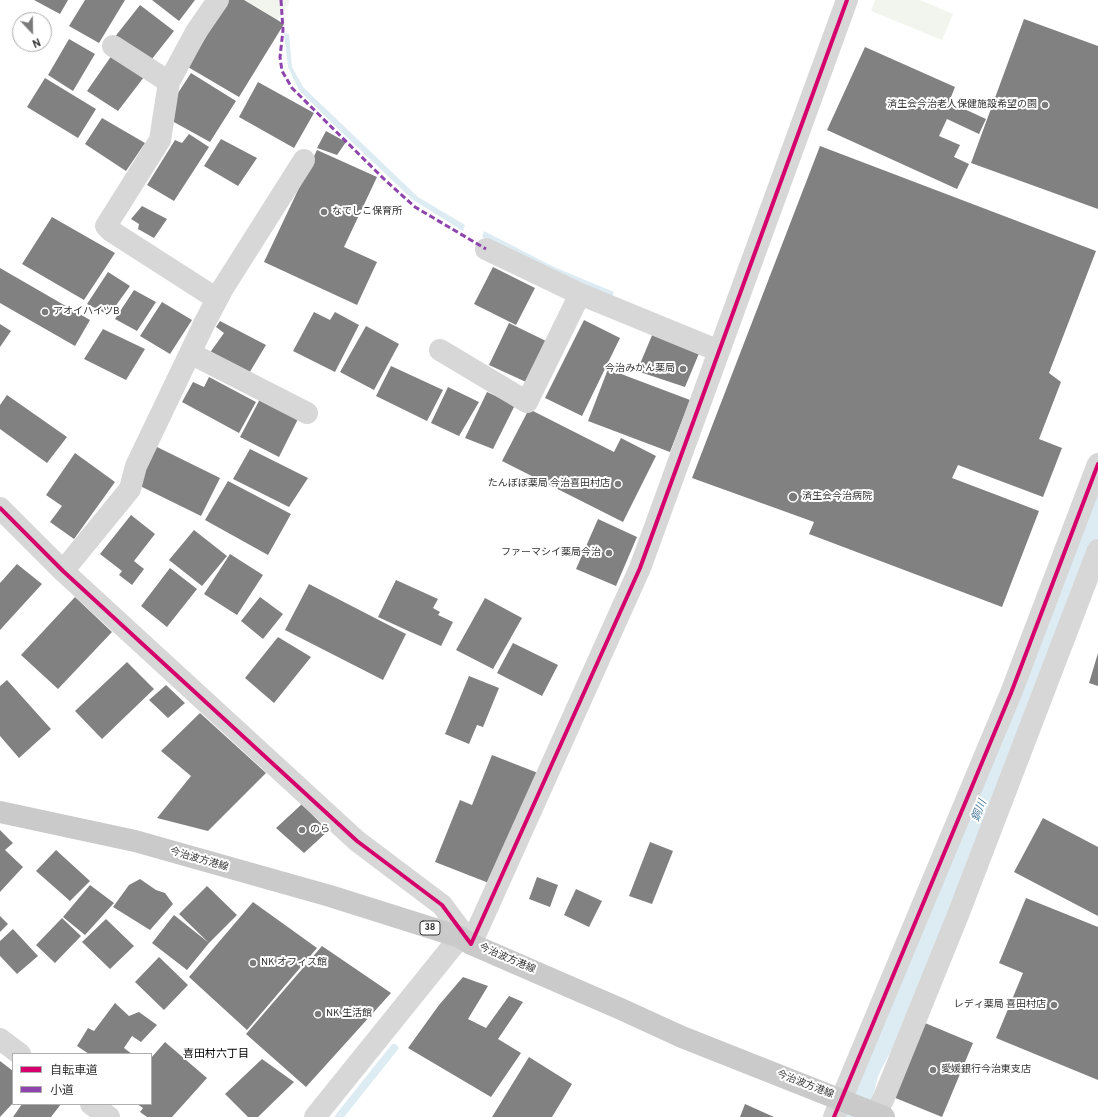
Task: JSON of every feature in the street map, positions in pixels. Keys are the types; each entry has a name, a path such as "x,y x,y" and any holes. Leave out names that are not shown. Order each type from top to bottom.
{"main road":[{"name":"今治波方港線","path":"0,812 135,842 330,896 466,940 838,1108 878,1116"}],"street":[{"path":"217,299 111,231 106,226 160,140 169,82 196,32 218,0"},
{"path":"315,1117 466,940 640,568 847,0"},
{"path":"113,46 169,82"},
{"path":"63,571 130,489 136,466 217,299 304,160"},
{"path":"486,249 580,294 719,351"},
{"path":"440,350 527,402 580,294"},
{"path":"190,353 307,414"},
{"path":"838,1108 1011,693 1098,464"},
{"path":"0,508 63,571 358,841 442,905 466,940"},
{"path":"878,1116 883,1100 958,916 1098,550"},
{"path":"0,1039 19,1053"},
{"path":"92,1105 109,1117"}],"shaded area":[{"path":"240,0 289,0 289,3 275,24"},
{"path":"875,0 920,0 953,14 942,40 871,11"}],"water":[{"path":"284,33 289,34 292,67 303,87 418,197 465,225 463,231 413,200 299,90 288,67"},
{"path":"484,231 554,267 614,292 612,297 552,272 482,237"},
{"name":"銅川","path":"1098,473 1098,537 1027,719 895,1043 878,1076 868,1117 843,1117"}],"building":[{"path":"34,0 68,0 60,14"},
{"path":"85,0 125,0 99,43 69,26"},
{"path":"152,0 195,0 179,21"},
{"path":"228,0 244,0 284,24 239,97 188,67"},
{"path":"140,5 174,31 148,64 114,38"},
{"name":"済生会今治老人保健施設希望の園","path":"1024,19 1098,46 1098,209 971,163"},
{"path":"69,39 95,54 73,91 48,75"},
{"path":"865,47 955,87 949,102 986,119 979,134 947,119 939,136 960,145 954,157 969,164 957,189 827,130"},
{"path":"112,55 144,77 118,111 87,91"},
{"path":"191,73 236,101 210,142 163,116"},
{"path":"45,78 96,109 78,138 27,107"},
{"path":"258,82 314,113 294,148 239,117"},
{"path":"102,118 145,143 126,171 85,144"},
{"path":"326,131 346,142 337,155 317,148"},
{"path":"189,134 209,147 174,201 147,185 175,140 182,143"},
{"path":"221,139 257,158 238,186 204,166"},
{"path":"820,146 1096,251 1049,373 1061,382 1039,439 1062,448 1043,497 958,465 952,478 1039,511 1002,607 809,534 814,522 692,478"},
{"name":"なでしこ保育所","path":"317,150 377,177 344,247 377,262 357,305 264,262"},
{"path":"142,206 167,219 154,238 138,229 139,224 131,219"},
{"path":"52,217 115,253 84,300 22,264"},
{"path":"493,267 535,288 516,325 474,304"},
{"name":"アオイハイツB","path":"0,268 90,320 75,346 0,303"},
{"path":"108,272 130,286 109,315 87,304"},
{"path":"134,290 156,302 137,331 115,319"},
{"path":"162,302 192,320 170,354 140,336"},
{"path":"314,312 330,320 335,312 359,325 335,372 293,351"},
{"path":"584,320 620,338 582,416 545,398"},
{"path":"220,321 266,345 248,375 209,354 224,333 216,327"},
{"path":"509,323 546,341 526,382 489,365"},
{"path":"0,324 11,331 0,347"},
{"path":"366,326 399,344 374,390 340,372"},
{"path":"103,329 145,349 126,380 84,359"},
{"path":"653,333 700,351 685,387 637,371"},
{"path":"391,366 443,390 427,421 376,396"},
{"path":"608,369 690,400 670,452 588,421"},
{"path":"209,377 256,402 239,433 182,402 193,382 204,387"},
{"path":"448,387 479,402 459,436 431,423"},
{"path":"487,392 515,405 493,449 465,438"},
{"path":"7,395 67,437 47,463 0,429 0,405"},
{"path":"260,399 298,419 279,457 240,437"},
{"path":"529,409 614,452 621,438 656,456 623,522 502,461"},
{"path":"153,445 220,478 201,516 134,483"},
{"path":"250,449 308,478 289,507 233,479"},
{"path":"75,453 115,482 74,539 50,522 62,506 46,495"},
{"path":"228,481 291,514 268,555 205,520"},
{"path":"131,515 155,534 134,561 144,569 132,585 119,575 122,571 100,554"},
{"path":"598,519 637,537 616,586 576,569"},
{"path":"194,530 227,556 202,586 169,560"},
{"path":"230,554 263,575 237,615 204,594"},
{"path":"17,564 42,584 0,630 0,583"},
{"path":"170,568 197,589 167,627 141,606"},
{"path":"396,580 438,599 433,608 440,612 438,615 453,622 441,646 378,617"},
{"path":"309,584 406,634 383,680 285,630"},
{"path":"75,597 112,632 58,689 21,655"},
{"path":"260,597 283,614 263,639 241,621"},
{"path":"485,598 522,618 493,669 456,650"},
{"path":"278,637 311,657 274,703 245,678"},
{"path":"513,643 558,665 542,696 497,673"},
{"path":"1098,653 1098,686 1089,683"},
{"path":"127,662 154,689 102,739 75,711"},
{"path":"469,676 499,688 483,727 477,725 469,744 445,734"},
{"path":"7,680 51,729 19,758 0,736 0,686"},
{"path":"166,685 185,703 168,718 149,700"},
{"path":"200,713 266,773 208,831 157,818 191,776 161,751"},
{"path":"492,755 538,773 494,885 435,862 460,800 472,805"},
{"name":"のら","path":"302,804 328,831 304,853 276,828"},
{"path":"1043,818 1098,847 1098,916 1014,872"},
{"path":"0,830 13,843 5,850 23,867 0,892"},
{"path":"650,842 673,851 652,904 629,896"},
{"path":"56,850 90,881 70,901 36,871"},
{"path":"537,877 558,885 550,907 529,899"},
{"path":"140,879 156,890 165,893 173,904 150,930 113,907 129,885"},
{"path":"90,885 114,903 85,935 63,917"},
{"path":"207,886 237,915 209,943 179,914"},
{"path":"576,889 602,901 589,927 564,915"},
{"name":"レディ薬局 喜田村店","path":"1026,898 1098,927 1098,1080 996,1038 1023,973 999,963"},
{"name":"NK オフィス館","path":"253,902 317,948 247,1030 189,977"},
{"path":"174,915 209,943 187,970 152,943"},
{"path":"0,916 8,924 0,932"},
{"path":"62,918 81,936 55,963 36,945"},
{"path":"106,919 134,946 110,969 82,942"},
{"path":"13,929 38,956 17,974 0,956 0,941"},
{"name":"NK 生活館","path":"322,946 391,993 306,1087 246,1034"},
{"path":"159,957 188,985 164,1010 135,982"},
{"path":"463,977 488,986 468,1019 486,1028 509,996 523,1002 498,1039 521,1053 491,1097 408,1048 439,1005"},
{"path":"115,1003 129,1016 139,1012 157,1025 141,1042 132,1036 124,1048 131,1053 88,1053 77,1046 88,1028 94,1031"},
{"name":"愛媛銀行今治東支店","path":"925,1023 973,1043 942,1117 893,1097"},
{"path":"165,1042 207,1078 172,1117 147,1117 140,1112 143,1108 138,1105 152,1105 152,1057"},
{"path":"529,1057 572,1084 552,1117 492,1117"},
{"path":"262,1059 294,1082 258,1117 248,1117 225,1094"},
{"path":"0,1061 12,1070 12,1104 0,1117"},
{"path":"745,1104 774,1117 740,1117"},
{"path":"21,1105 60,1105 51,1117 13,1117"}],"waterway":[{"path":"339,1117 394,1048"}],"marked path":[{"path":"281,0 283,30 280,57 282,71 292,88 384,179 415,207 486,249"}],"cycle path":[{"path":"0,508 63,571 357,841 442,905 471,944 640,568 847,0"},
{"path":"834,1117 1011,693 1098,464"}],"place":[{"name":"済生会今治老人保健施設希望の園","path":"1045,105"},
{"name":"なでしこ保育所","path":"324,212"},
{"name":"アオイハイツB","path":"45,312"},
{"name":"今治みかん薬局","path":"683,369"},
{"name":"たんぽぽ薬局 今治喜田村店","path":"618,484"},
{"name":"済生会今治病院","path":"793,497"},
{"name":"ファーマシイ薬局今治","path":"609,553"},
{"name":"のら","path":"302,830"},
{"name":"NK オフィス館","path":"253,963"},
{"name":"レディ薬局 喜田村店","path":"1054,1005"},
{"name":"NK 生活館","path":"318,1014"},
{"name":"愛媛銀行今治東支店","path":"933,1070"}],"district":[{"name":"喜田村六丁目","path":"216,1055"}]}
